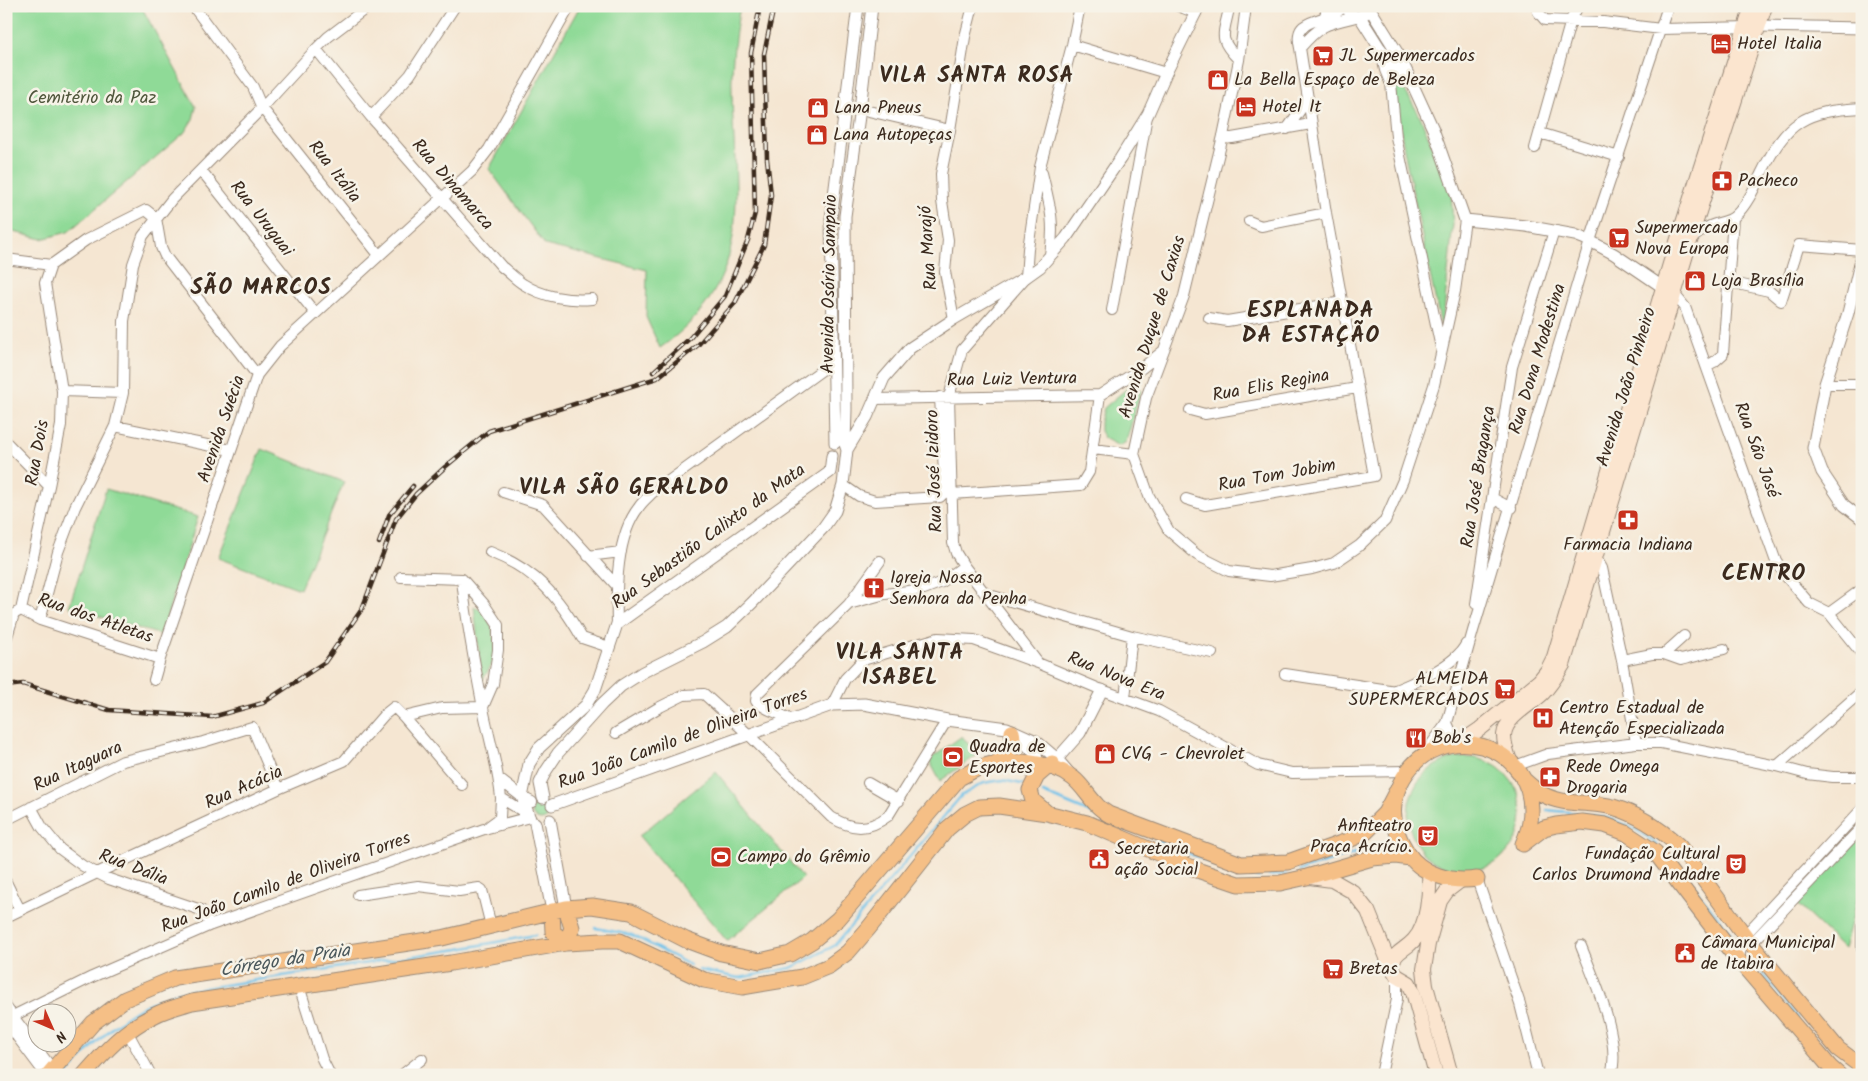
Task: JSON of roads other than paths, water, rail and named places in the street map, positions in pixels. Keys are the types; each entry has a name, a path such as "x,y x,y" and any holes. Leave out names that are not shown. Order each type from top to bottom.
{"main road":[{"name":"Avenida João Pinheiro","path":"1459,742 1480,729 1538,681 1547,671 1554,658 1670,292 1691,240 1752,26 1752,6"},
{"name":"Avenida João Pinheiro","path":"1512,764 1505,745 1504,733 1510,721 1543,694 1563,665 1596,558 1670,292 1670,264 1752,26 1766,6"},
{"path":"1697,218 1710,226"},
{"path":"996,763 1011,750 1013,740 1010,730"},
{"path":"49,1073 93,1023 125,999 175,978 442,938 559,910 592,906 631,912 686,940 721,954 760,961 790,954 812,941 838,919 960,778 981,767 996,763 1022,762 1061,770 1074,779 1096,804 1108,814 1241,864 1288,862 1347,841 1366,832 1385,813 1406,771 1425,754 1440,746 1459,742 1479,744 1496,751 1542,794 1558,800 1612,807 1637,816 1668,836 1678,846 1744,946 1830,1067 1839,1075"},
{"path":"1045,766 1030,790 1032,801 1047,813"},
{"path":"1524,779 1530,800 1530,823 1523,844 1544,828 1582,822 1605,824 1626,833 1655,852 1726,944 1744,946 1838,1049 1862,1067"},
{"path":"1396,792 1393,815 1394,823 1398,838 1410,858 1429,872 1443,878 1460,881 1477,879"},
{"path":"84,1075 112,1044 127,1031 155,1014 192,1002 451,963 566,943 620,941 704,980 742,986 802,978 829,966 848,952 947,829 964,814 978,807 999,806 1047,813 1087,823 1200,871 1238,884 1272,884 1308,877 1372,858 1396,856 1410,858"},
{"path":"1400,976 1396,954 1415,939 1420,931 1429,900 1429,872"},
{"path":"1308,877 1332,880 1353,892 1368,911 1400,976 1413,992 1436,1075"},
{"path":"1451,1075 1426,986 1424,968 1428,944 1440,901 1460,881"},
{"path":"559,910 572,928 566,943"},
{"path":"1400,976 1424,968"}],"street":[{"name":"Rua Itália","path":"193,6 253,87 262,108 379,255"},
{"path":"40,620 58,552 75,507 115,426 123,393 124,321 133,264 143,236 172,199 262,108 316,49 328,37 370,6"},
{"path":"371,118 410,75 455,6"},
{"name":"Avenida Suécia","path":"154,680 257,375 280,346 472,171 489,150 570,6"},
{"name":"Avenida Osório Sampaio","path":"844,448 833,362 831,219 858,6"},
{"name":"Avenida Osório Sampaio","path":"534,809 540,784 546,771 558,753 602,704 621,686 643,672 703,642 727,627 823,528 835,511 843,485 846,409 845,216 872,6"},
{"name":"Rua Marajó","path":"954,319 946,272 948,240 942,201 941,174 950,130 964,37 973,6"},
{"path":"1026,277 1040,167 1072,45 1080,6"},
{"path":"844,448 867,417 884,378 910,348 954,319 1026,277 1040,267 1066,238 1148,114 1198,9 1178,6"},
{"path":"1231,6 1222,38 1229,50 1239,60"},
{"name":"Avenida Duque de Caxias","path":"1134,454 1146,398 1184,296 1223,136 1239,60 1246,6"},
{"path":"1357,388 1297,38 1299,30 1326,12 1346,6 1350,13 1358,17 1379,47 1397,60"},
{"path":"1300,48 1315,31 1327,24 1358,17 1366,13 1368,6"},
{"path":"1092,449 1134,454 1149,496 1169,531 1197,555 1229,571 1270,576 1312,570 1334,563 1359,546 1385,521 1403,480 1434,385 1455,290 1465,220 1433,129 1368,6"},
{"path":"1537,6 1538,12 1545,20 1604,22 1662,30 1752,26 1862,28"},
{"path":"1535,148 1570,20 1578,6"},
{"name":"Rua Dona Modestina","path":"1425,754 1447,724 1590,241 1662,30 1668,6"},
{"path":"1072,45 1166,73"},
{"path":"1379,47 1385,70 1391,83 1396,137 1442,354"},
{"name":"Rua Dinamarca","path":"316,49 371,118 502,267 524,285 545,294 573,301 592,299"},
{"path":"1391,83 1397,60"},
{"path":"1287,129 1308,99"},
{"path":"846,107 860,108 950,130"},
{"path":"1691,240 1710,226 1733,218 1749,200 1771,154 1786,132 1811,114 1834,109 1862,108"},
{"path":"1112,310 1148,114"},
{"path":"1223,136 1232,138 1311,124"},
{"path":"1540,133 1619,157"},
{"path":"1040,167 1052,211 1053,235 1050,255"},
{"name":"Rua Uruguai","path":"201,170 315,313"},
{"path":"159,234 172,199"},
{"path":"1034,207 1045,206 1052,211"},
{"path":"6,259 51,265 86,240 146,210 156,218 161,247 166,256 257,375"},
{"path":"1249,221 1261,226 1326,213"},
{"path":"1706,366 1714,362 1722,354 1733,218"},
{"path":"1465,220 1526,226 1575,235 1614,254 1670,292"},
{"name":"Rua José Bragança","path":"1393,691 1428,676 1463,651 1473,631 1512,367 1554,231"},
{"path":"1053,235 1066,238"},
{"path":"1729,282 1769,291 1781,301 1799,245 1862,250"},
{"path":"1862,255 1848,313 1825,384 1813,448 1822,472 1844,505 1862,519"},
{"path":"1027,260 1033,266 1040,267"},
{"name":"Rua Dois","path":"6,640 14,614 21,610 61,425 62,391 45,283 51,265"},
{"name":"Rua José Izidoro","path":"1026,277 962,350 945,397 952,494 953,542 956,553 1038,663"},
{"name":"Rua São José","path":"1670,292 1685,307 1776,558 1785,575 1809,603 1829,612"},
{"path":"1209,318 1227,321 1343,302"},
{"name":"Rua Luiz Ventura","path":"875,399 1100,395 1142,368 1162,351"},
{"path":"617,624 616,585 621,552 628,527 638,507 751,421 833,362"},
{"path":"1142,368 1152,381"},
{"path":"1825,384 1862,384"},
{"name":"Rua Elis Regina","path":"1190,410 1205,414 1357,388"},
{"name":"Rua Tom Jobim","path":"1186,500 1205,505 1374,476 1357,388"},
{"path":"62,391 123,393"},
{"path":"952,494 1081,485 1089,472 1100,395"},
{"path":"843,485 859,496 875,501 940,497 945,492 945,397"},
{"path":"846,409 854,416 867,417"},
{"path":"115,426 232,450"},
{"path":"6,442 49,486"},
{"name":"Rua Sebastião Calixto da Mata","path":"534,809 529,764 539,748 586,705 596,690 617,624 830,472 832,456 839,460 844,448"},
{"name":"Rua Sebastião Calixto da Mata","path":"830,472 839,476 843,485"},
{"path":"503,492 543,505 616,585"},
{"path":"1492,498 1511,508"},
{"path":"490,552 519,564 554,594 569,614 582,638 609,648"},
{"path":"588,556 621,552"},
{"path":"1596,558 1602,568 1622,660 1636,743"},
{"path":"791,720 782,714 762,707 756,701 757,694 849,604 880,561"},
{"path":"849,604 885,594 924,588 942,582 964,566"},
{"path":"401,577 462,579 484,604 498,625 498,650 493,684 483,708"},
{"path":"462,579 464,604 483,708 499,779 501,798 500,818"},
{"path":"1586,589 1604,579"},
{"path":"1862,588 1829,612 1862,654"},
{"path":"986,594 1132,636 1212,652"},
{"path":"464,604 472,600 484,604"},
{"name":"Rua dos Atletas","path":"21,610 40,620 160,658"},
{"path":"1125,698 1132,636"},
{"path":"1664,654 1684,636"},
{"name":"Rua Nova Era","path":"832,705 845,679 862,660 938,638 974,640 1038,663 1158,711 1258,765 1292,772 1406,771"},
{"path":"1622,660 1652,654 1664,654 1680,660 1724,649"},
{"path":"1285,674 1454,700"},
{"path":"1010,730 1036,754 1045,766 1080,733 1102,690"},
{"path":"1777,766 1862,691"},
{"path":"616,733 684,695 704,694 749,735 831,817 844,825 859,828 879,823 888,816 899,801 947,720"},
{"name":"Rua João Camilo de Oliveira Torres","path":"8,1020 92,977 211,925 832,705 864,704 1010,730 1036,741 1045,766"},
{"name":"Rua Acácia","path":"6,917 278,789 344,761 394,707 404,716 442,708 483,708"},
{"path":"404,716 462,785"},
{"path":"1447,724 1459,742"},
{"name":"Rua Itaguara","path":"6,820 123,761 203,742 252,727 278,789"},
{"path":"1512,764 1548,754 1636,743 1661,743 1777,766 1807,774 1833,777 1862,777"},
{"path":"499,779 534,809 559,910"},
{"path":"868,783 899,801"},
{"path":"501,798 515,807 534,809"},
{"name":"Rua Dália","path":"31,807 42,827 60,849 95,874 201,910 211,925"},
{"path":"484,829 515,807 534,809"},
{"name":"Rua João Camilo de Oliveira Torres","path":"534,809 543,824 550,820 559,910"},
{"path":"1744,946 1862,809"},
{"path":"1744,946 1862,827"},
{"path":"1477,879 1520,1004 1538,1075"},
{"path":"6,882 20,910"},
{"path":"358,895 418,886 459,891 479,888 482,890 491,926"},
{"path":"1862,927 1862,949"},
{"path":"1581,946 1596,984 1612,1038 1614,1064 1611,1075"},
{"path":"1381,1075 1400,976"},
{"path":"299,986 322,1059 330,1075"},
{"path":"6,1006 8,1020 49,1073"},
{"path":"127,1031 151,1075"},
{"path":"402,1075 422,1059"}],"waterway":[{"name":"Córrego da Praia","path":"699,970 739,978 791,968 834,946 962,795 984,783 1002,780 1022,784"},
{"path":"1043,793 1100,817"},
{"path":"1547,810 1591,815 1619,822 1632,827 1657,845"},
{"path":"1156,840 1234,872 1259,877"},
{"path":"1299,871 1390,842"},
{"path":"1662,850 1671,858 1733,936"},
{"path":"1269,876 1286,874"},
{"name":"Córrego da Praia","path":"596,928 632,935 690,965"},
{"name":"Córrego da Praia","path":"67,1075 92,1047 121,1021 155,1000 178,992 459,949 535,935"},
{"path":"1751,959 1798,1018"}],"railway":[{"path":"653,372 690,338 725,296 748,240 755,213 751,53 760,6"},
{"path":"6,686 23,684 109,710 212,717 263,703 325,662 362,609 396,519 416,494 445,467 489,431 657,378 698,345 735,303 764,245 771,195 767,159 764,54 774,6"},
{"path":"379,543 389,515 413,486"}],"place":[{"name":"Hotel Italia","path":"1721,44"},
{"name":"JL Supermercados","path":"1323,56"},
{"name":"La Bella Espaço de Beleza","path":"1218,80"},
{"name":"Hotel It","path":"1246,107"},
{"name":"Lana Pneus","path":"818,108"},
{"name":"Lana Autopeças","path":"817,135"},
{"name":"Pacheco","path":"1722,181"},
{"name":"Supermercado Nova Europa","path":"1619,238"},
{"name":"Loja Brasília","path":"1695,281"},
{"name":"Farmacia Indiana","path":"1628,520"},
{"name":"Igreja Nossa Senhora da Penha","path":"874,588"},
{"name":"ALMEIDA SUPERMERCADOS","path":"1505,689"},
{"name":"Centro Estadual de Atenção Especializada","path":"1543,718"},
{"name":"Bob's","path":"1416,738"},
{"name":"CVG - Chevrolet","path":"1105,754"},
{"name":"Quadra de Esportes","path":"953,757"},
{"name":"Rede Omega Drogaria","path":"1550,777"},
{"name":"Anfiteatro Praça Acrício.","path":"1428,836"},
{"name":"Campo do Grêmio","path":"721,857"},
{"name":"Secretaria ação Social","path":"1099,859"},
{"name":"Fundação Cultural Carlos Drumond Andadre","path":"1736,864"},
{"name":"Câmara Municipal de Itabira","path":"1685,953"},
{"name":"Bretas","path":"1333,969"}],"district":[{"name":"VILA SANTA ROSA","path":"977,76"},
{"name":"SÃO MARCOS","path":"261,288"},
{"name":"ESPLANADA DA ESTAÇÃO","path":"1311,324"},
{"name":"VILA SÃO GERALDO","path":"624,488"},
{"name":"CENTRO","path":"1764,574"},
{"name":"VILA SANTA ISABEL","path":"900,666"}],"park label":[{"name":"Cemitério da Paz","path":"92,98"}]}
